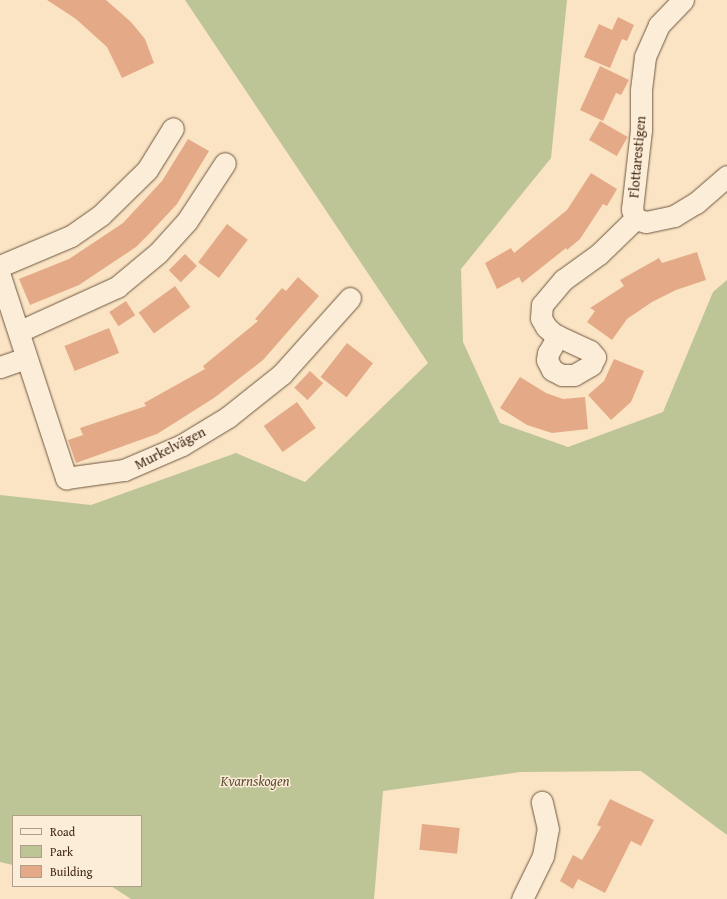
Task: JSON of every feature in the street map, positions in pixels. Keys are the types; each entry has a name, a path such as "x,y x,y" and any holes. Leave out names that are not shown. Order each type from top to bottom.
{"street":[{"name":"Flottarestigen","path":"635,220 632,209 641,130 641,90 645,58 659,25 683,0"},
{"path":"0,266 71,236 101,215 147,170 173,128"},
{"path":"20,331 123,282 158,253 187,221 225,162"},
{"path":"558,336 546,327 541,318 542,306 564,280 599,254 635,220 646,222 674,216 696,203 727,176"},
{"name":"Murkelvägen","path":"0,276 20,331 26,358 59,450 66,478 124,470 182,445 228,417 282,374 350,298"},
{"path":"0,367 26,358"},
{"path":"522,899 543,856 548,830 542,802"}],"green space":[{"name":"Kvarnskogen","path":"185,0 567,0 551,158 461,269 463,342 500,423 568,447 663,412 713,292 727,280 727,835 641,771 520,772 383,791 374,899 131,899 113,887 142,887 142,815 12,815 12,865 0,862 0,495 91,505 236,453 305,482 428,363"}],"building":[{"path":"47,0 106,0 131,22 145,39 154,63 122,78 107,47 76,19"},
{"path":"618,17 634,25 627,41 622,39 610,68 584,57 599,24 612,30"},
{"path":"600,66 629,80 621,95 616,93 603,121 580,110"},
{"path":"600,121 628,137 617,156 589,140"},
{"path":"188,139 209,151 177,204 150,233 136,247 79,285 30,305 19,279 69,259 123,223 162,181"},
{"path":"591,173 617,189 607,206 603,204 580,239 567,250 566,248 522,283 519,277 497,289 485,263 511,248 514,253 567,210"},
{"path":"227,224 248,240 219,278 198,262"},
{"path":"697,252 706,280 676,290 652,302 627,319 612,340 587,322 595,311 590,308 624,286 620,280 659,258 662,263"},
{"path":"185,254 197,266 181,282 169,270"},
{"path":"298,277 319,296 263,360 214,398 157,434 76,463 68,440 83,435 80,428 146,406 144,403 205,369 203,366 258,321 255,319 282,288 286,291"},
{"path":"175,286 190,307 154,333 139,312"},
{"path":"126,301 135,315 118,326 109,312"},
{"path":"109,328 119,353 75,371 64,346"},
{"path":"347,343 373,363 347,397 321,377"},
{"path":"614,359 644,371 631,402 611,420 588,395 604,381"},
{"path":"310,371 323,383 307,400 294,388"},
{"path":"520,377 546,393 563,399 585,397 588,429 552,433 527,425 500,408"},
{"path":"297,402 316,428 283,452 264,426"},
{"path":"610,799 654,820 641,846 631,841 605,893 578,879 573,889 560,881 573,855 582,860 601,827 597,825"},
{"path":"422,824 460,828 457,854 419,850"}]}
